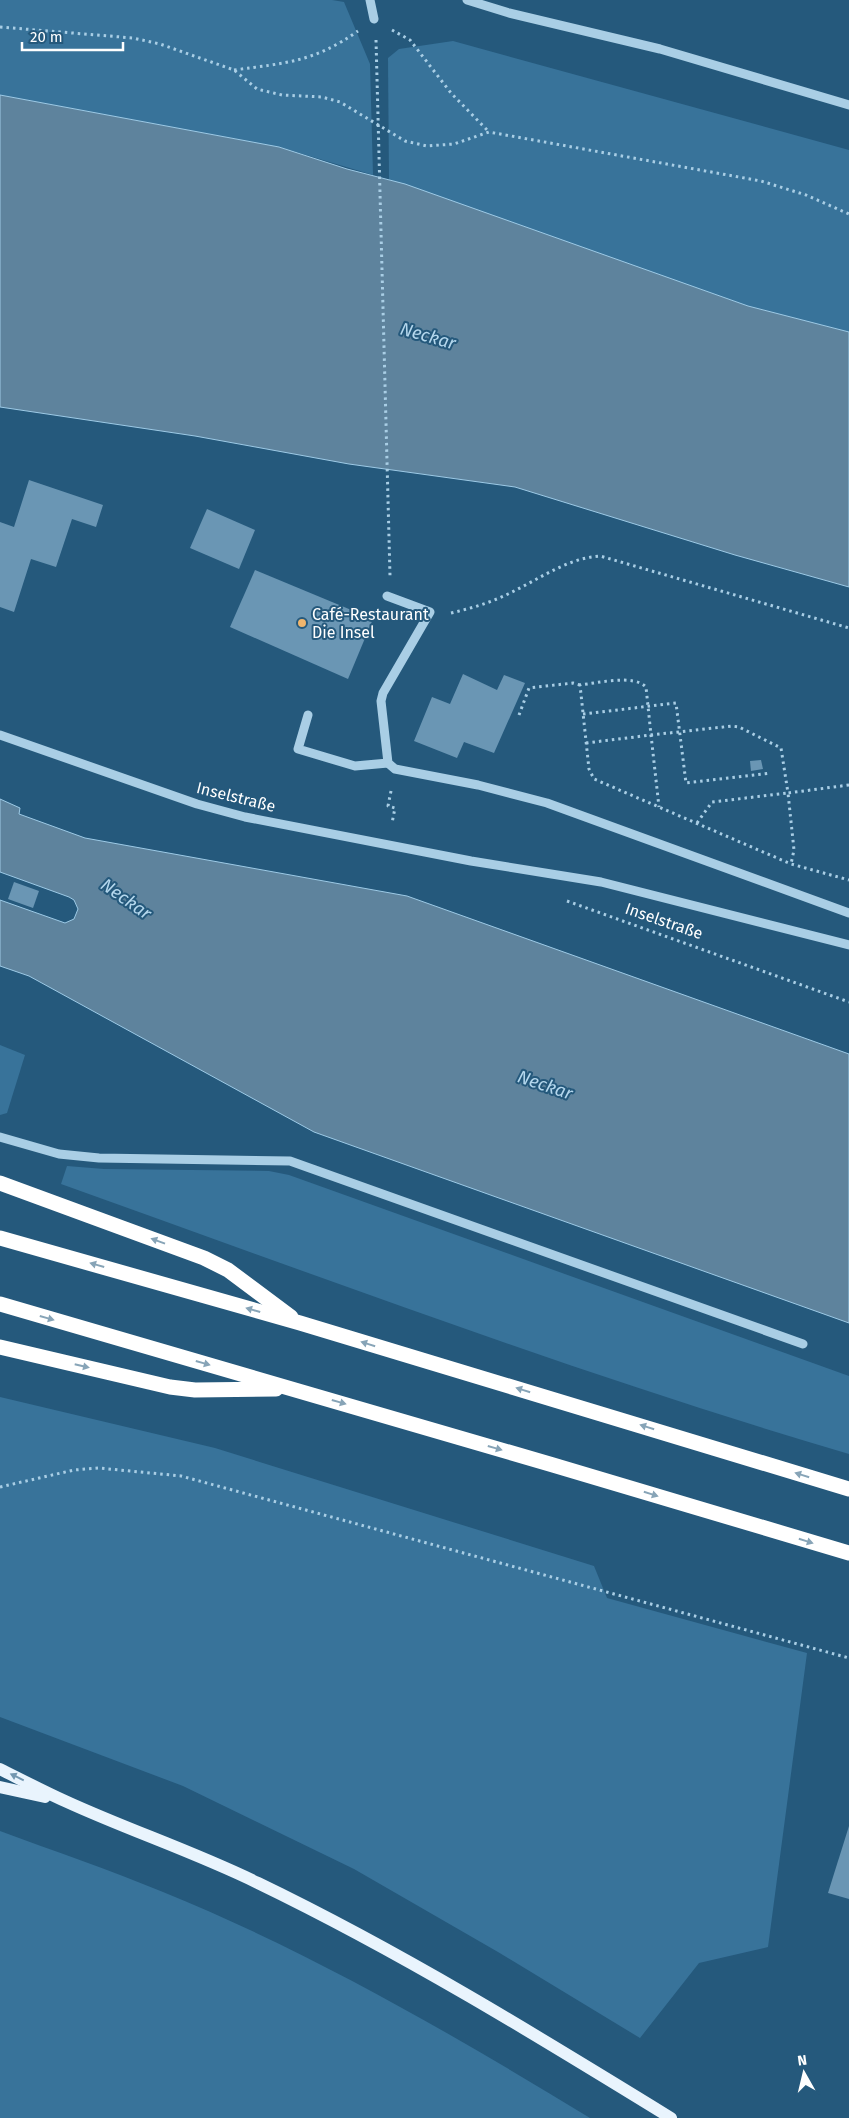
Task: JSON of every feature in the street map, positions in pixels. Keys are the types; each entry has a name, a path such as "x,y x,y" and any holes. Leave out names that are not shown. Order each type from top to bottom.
{"highway":[{"path":"0,1183 204,1258 228,1270 300,1324"},
{"path":"0,1238 300,1324 849,1489"},
{"path":"0,1304 292,1388 849,1553"},
{"path":"0,1347 170,1387 195,1390 292,1388"}],"main road":[{"path":"0,1769 65,1801 257,1882 338,1924 536,2035 671,2118"},
{"path":"0,1787 65,1801"}],"lane":[{"path":"370,0 374,19"},
{"path":"467,0 509,13 660,49 849,106"},
{"path":"387,596 430,612 383,693 381,701 391,766"},
{"path":"308,715 298,749 356,766 391,766 478,785 547,804 849,912"},
{"name":"Inselstraße","path":"0,735 197,804 245,817 388,843 471,861 601,882 849,945"},
{"path":"0,1137 59,1154 99,1158 290,1161 803,1344"}],"path":[{"path":"234,70 298,61 320,54 340,44 374,19 410,40 451,93 489,132"},
{"path":"0,27 133,38 160,44 234,70 257,89 282,95 322,97 340,102 405,141 427,146 454,144 489,132 761,181 806,195 849,214"},
{"path":"377,62 390,574 387,596"},
{"path":"430,612 446,614 474,608 511,593 575,560 584,557 600,556 849,628"},
{"path":"519,715 529,688 573,683 580,685 634,680 646,687 659,807"},
{"path":"580,685 589,769 594,779 791,864 849,880"},
{"path":"583,714 676,703 686,783 770,773"},
{"path":"586,743 739,727 777,744 782,753 788,793 794,850 791,864"},
{"path":"388,843 395,808 388,806 391,766"},
{"path":"697,823 709,805 718,801 849,785"},
{"name":"Inselstraße","path":"561,898 849,1002"},
{"path":"0,1487 74,1470 99,1468 181,1476 849,1658"}],"shaded area":[{"path":"0,0 332,0 344,2 370,64 373,175 279,147 0,95"},
{"path":"453,41 849,150 849,332 748,306 389,180 388,58 399,49"},
{"path":"0,1045 25,1055 7,1113 0,1115"},
{"path":"67,1166 104,1169 269,1171 289,1175 849,1376 849,1454 749,1424 552,1359 61,1184"},
{"path":"0,1397 215,1448 594,1566 607,1598 807,1653 768,1947 699,1963 640,2038 498,1952 354,1869 183,1786 0,1717"},
{"path":"0,1831 143,1884 274,1941 381,1996 590,2118 0,2118"}],"water":[{"name":"Neckar","path":"0,95 279,147 347,169 405,184 748,306 849,332 849,587 735,555 515,487 349,464 195,436 0,407"},
{"name":"Neckar","path":"0,799 20,808 19,814 85,838 407,896 849,1054 849,1323 314,1132 29,976 0,966 0,900 65,923 74,919 78,909 74,900 69,897 0,872"}],"building":[{"path":"29,480 103,505 96,527 72,519 56,567 31,559 14,612 0,607 0,522 14,527"},
{"path":"207,509 255,530 239,569 190,548"},
{"name":"Café-Restaurant Die Insel","path":"255,570 373,619 348,679 230,627"},
{"path":"463,674 497,690 504,675 525,683 494,753 464,742 457,758 414,741 432,697 450,704"},
{"path":"761,760 763,769 751,771 750,761"},
{"path":"14,882 39,891 33,908 8,899"},
{"path":"849,1826 849,1899 828,1893"}],"place":[{"name":"Café-Restaurant Die Insel","path":"302,623"}]}
